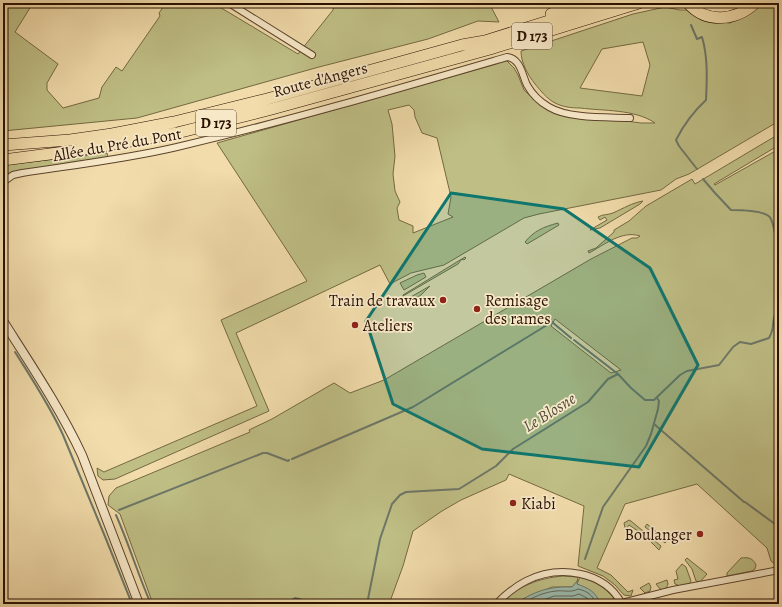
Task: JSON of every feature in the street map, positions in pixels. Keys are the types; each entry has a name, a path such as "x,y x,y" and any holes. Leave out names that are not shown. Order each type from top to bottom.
{"highway":[{"path":"462,45 477,38 554,14 574,3"},
{"name":"Route d'Angers","path":"3,145 70,140 112,134 174,122 267,99 462,45 485,41 606,3"},
{"name":"Route d'Angers","path":"3,160 73,151 184,131 294,103 490,49 640,3"},
{"path":"688,3 706,16 724,18 733,17 742,13 755,3"}],"street":[{"path":"229,3 312,55"},
{"name":"Allée du Pré du Pont","path":"3,182 13,175 22,173 105,161 176,147 421,83 507,57 518,63 527,85 535,96 541,102 556,110 563,113 579,115 630,118"},
{"path":"3,321 41,380 73,436 82,455 139,604"},
{"path":"496,604 516,587 526,581 551,573 577,573 597,580 615,593 622,604 673,590 776,570"}],"highlighted area":[{"path":"451,193 564,209 650,268 698,365 639,467 482,449 393,404 366,321"}],"green space":[{"path":"3,3 33,3 15,32 58,64 47,83 47,90 63,108 99,98 102,87 116,67 122,71 160,16 159,13 166,3 213,3 298,54 333,10 334,3 489,3 499,22 478,21 428,39 319,67 137,118 3,131"},
{"path":"706,3 738,3 722,7"},
{"path":"761,3 779,3 779,121 689,174 676,179 661,190 524,218 444,265 411,273 390,284 380,265 236,333 269,411 115,479 103,480 98,476 97,468 104,472 257,406 221,320 307,281 217,143 507,61 514,68 524,90 536,101 552,111 641,123 655,123 647,118 629,113 570,107 555,103 544,95 530,77 525,69 521,51 633,14 665,7 688,10 714,22 730,23 747,15","holes":["643,42 650,65 642,96 580,88 602,49","409,105 414,110 415,117 422,133 437,138 451,197 448,214 453,217 413,233 413,226 399,220 397,208 400,202 395,191 393,174 395,156 392,124 388,110"]},
{"path":"779,134 779,145 714,184 715,185 779,149 779,565 776,565 771,561 767,548 697,484 625,504 597,568 611,575 628,592 633,590 631,596 624,595 615,585 603,576 578,566 584,506 509,474 506,480 461,500 413,531 403,566 389,604 153,604 120,514 108,505 109,496 116,488 250,432 249,430 272,419 334,383 350,393 384,380 591,259 632,238 637,238 640,236 627,235 613,239 589,253 588,251 596,248 614,232 614,230 629,221 646,206 692,179 695,184","holes":["555,319 621,370 611,373 551,326"]},
{"path":"107,153 108,157 9,173 3,178 3,165"},
{"path":"643,201 600,228 590,230 607,220 605,217 600,220 598,217 613,213 632,204"},
{"path":"558,223 559,225 527,244 525,242 539,230"},
{"path":"465,257 466,258 464,260 462,259 458,264 403,296 403,295"},
{"path":"424,273 426,277 404,290 400,283"},
{"path":"430,286 421,295 411,302 409,298"},
{"path":"629,520 661,546 659,550 645,536 629,525 626,529 625,528 624,523"},
{"path":"647,524 667,541 665,543 645,527"},
{"path":"687,558 707,574 700,582 696,581 692,569 685,560"},
{"path":"741,558 752,559 756,565 755,569 752,571 727,576 727,573"},
{"path":"682,564 686,567 691,581 689,584 680,586 675,584 674,580 678,579 676,571"},
{"path":"563,576 578,577 577,582 572,587 552,587 523,599 516,604 500,604 514,592 529,584"},
{"path":"580,577 592,581 602,587 618,604 600,604 599,601 577,584"},
{"path":"667,580 668,584 664,589 661,590 656,584"},
{"path":"649,583 651,587 650,591 645,593 640,588"}],"water":[{"path":"577,581 577,584 588,589 597,596 600,604 516,604 522,599 542,590 557,587 572,587"}],"waterway":[{"name":"Le Blosne","path":"691,25 697,39 702,37 704,45 707,68 706,100 689,118 676,140 697,169"},
{"name":"Le Blosne","path":"703,179 731,210 753,211 769,216 779,240"},
{"name":"Le Blosne","path":"366,604 380,539 392,504 400,495 406,492 459,489 496,466 513,449 588,402 608,379 618,374 645,400 654,400 680,375 687,371 719,365 733,347 740,342 751,344 769,338 775,316 779,311"},
{"path":"292,459 413,407 552,322 571,338"},
{"path":"574,340 618,374"},
{"path":"15,352 47,403 58,424 132,604"},
{"path":"775,365 779,393"},
{"path":"585,559 603,507 646,446 658,409 659,401 657,398"},
{"path":"654,424 744,502 779,527"},
{"path":"119,510 263,453 267,453 288,461 289,460"},
{"path":"116,515 151,604"},
{"name":"Le Blosne","path":"285,604 295,598 303,600 308,604"}],"place":[{"name":"Train de travaux","path":"443,300"},
{"name":"Remisage des rames","path":"477,309"},
{"name":"Ateliers","path":"355,325"},
{"name":"Kiabi","path":"513,503"},
{"name":"Boulanger","path":"700,534"}]}
